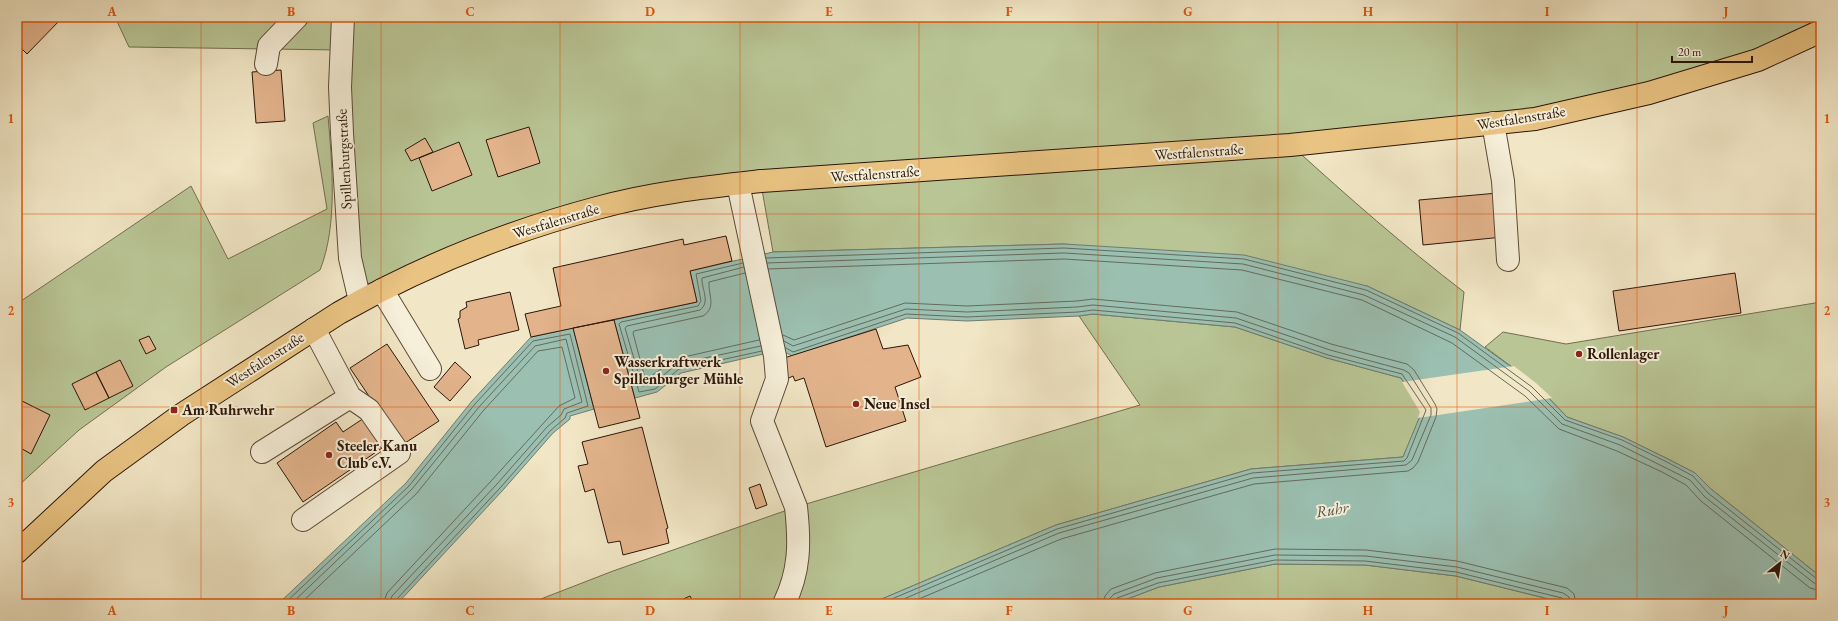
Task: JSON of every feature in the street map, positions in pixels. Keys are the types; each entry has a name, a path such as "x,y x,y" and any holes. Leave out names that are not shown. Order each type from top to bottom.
{"main road":[{"name":"Westfalenstraße","path":"17,552 104,471 181,415 360,301 486,243 597,207 683,191 738,184 1290,145 1535,118 1649,93 1758,60 1821,31"}],"street":[{"path":"266,64 269,46 297,17"},
{"name":"Spillenburgstraße","path":"343,17 340,87 342,133 350,258 360,301"},
{"path":"1493,123 1503,181 1508,260"},
{"path":"738,184 775,356 777,379 762,421 796,507 800,545 796,571 784,604"},
{"path":"382,290 430,370"},
{"path":"303,520 399,453 369,410 350,397 314,329"},
{"path":"262,452 350,397"}],"green space":[{"path":"115,17 1821,17 1821,29 1756,59 1534,117 598,205 362,299 340,50 129,47"},
{"path":"328,116 332,174 331,214 326,252 320,270 166,367 79,430 17,487 17,302 21,301 191,186 228,259 327,209 313,123"},
{"path":"1292,146 1376,221 1464,292 1460,330 1367,286 1064,244 773,252 761,184"},
{"path":"1821,302 1821,577 1711,489 1695,473 1623,437 1567,417 1535,384 1485,347 1503,332 1566,344"},
{"path":"1093,314 1235,327 1327,358 1401,378 1423,411 1403,457 1251,469 1056,525 870,604 528,604 613,571 796,507 1140,405 1079,316"},
{"path":"1275,564 1365,565 1456,576 1569,604 1114,604 1159,587"}],"water":[{"name":"Ruhr","path":"1064,244 1244,255 1367,286 1460,330 1535,384 1567,417 1623,437 1695,473 1711,489 1821,577 1821,604 1569,604 1456,576 1365,565 1275,564 1159,587 1114,604 870,604 1056,525 1251,469 1403,457 1422,411 1401,378 1327,358 1235,327 1093,314 1079,316 967,321 907,318 792,356 781,350 681,373 657,392 635,398 614,320 697,302 690,271 773,252"},
{"path":"573,328 594,409 570,416 570,419 553,433 503,490 397,604 278,604 406,483 472,401 531,337"}],"pier":[{"path":"1514,366 1552,398 1418,418 1420,412 1402,382"}],"building":[{"path":"17,17 60,17 61,19 27,54 17,44"},
{"path":"281,70 285,121 256,123 252,72"},
{"path":"529,127 540,163 498,177 486,140"},
{"path":"425,138 433,152 411,161 405,150"},
{"path":"459,142 472,175 432,191 419,158"},
{"path":"1498,193 1503,237 1423,245 1419,200"},
{"path":"726,236 732,261 690,271 697,302 531,337 525,314 561,306 553,268 683,239 684,245"},
{"path":"1735,273 1741,313 1619,331 1613,291"},
{"path":"510,292 519,330 478,340 479,345 465,349 458,319 460,318 460,311 467,307 466,302"},
{"name":"Wasserkraftwerk Spillenburger Mühle","path":"614,320 640,418 599,428 573,328"},
{"name":"Neue Insel","path":"876,329 883,349 908,345 921,377 895,387 906,421 826,447 804,378 795,381 793,376 787,379 784,358"},
{"path":"149,336 156,349 146,354 139,340"},
{"path":"387,344 439,421 402,445 350,368"},
{"path":"120,360 133,386 109,398 96,372"},
{"path":"455,362 471,377 450,401 434,387"},
{"path":"96,372 109,398 85,410 72,384"},
{"path":"20,400 50,415 31,454 17,446 17,407"},
{"name":"Steeler Kanu Club e.V.","path":"364,418 382,448 303,502 277,463 336,422 343,432"},
{"path":"642,427 668,528 666,529 669,543 623,555 620,541 608,543 594,489 585,492 578,466 588,464 582,442"},
{"path":"760,484 767,505 756,509 749,488"},
{"path":"690,596 694,604 681,604 679,601"}],"place":[{"name":"Rollenlager","path":"1579,354"},
{"name":"Wasserkraftwerk Spillenburger Mühle","path":"606,371"},
{"name":"Neue Insel","path":"856,404"},
{"name":"Am Ruhrwehr","path":"174,410"},
{"name":"Steeler Kanu Club e.V.","path":"329,455"}]}
